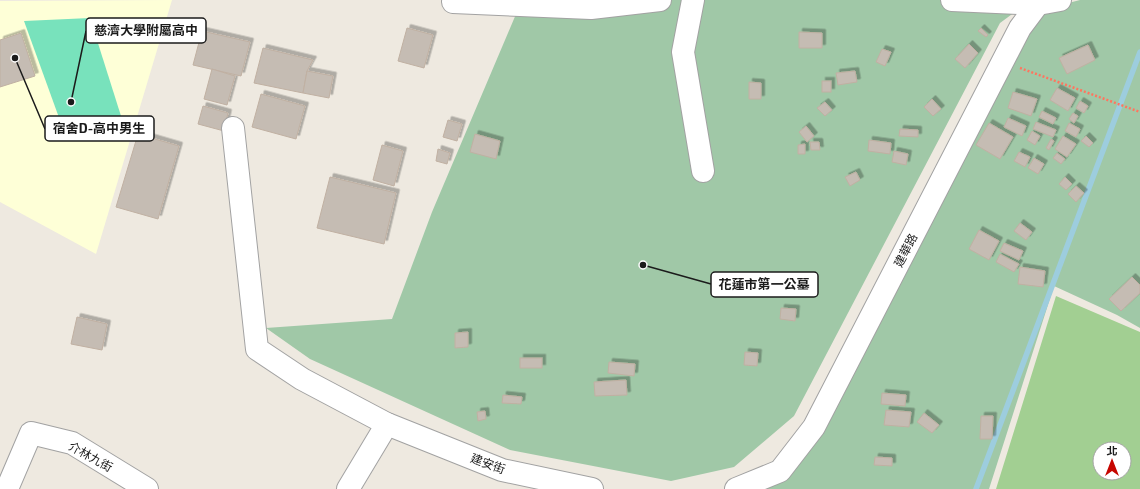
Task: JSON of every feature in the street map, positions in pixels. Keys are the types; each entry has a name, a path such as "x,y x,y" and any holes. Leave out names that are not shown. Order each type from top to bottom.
{"street":[{"path":"453,2 591,8 660,0"},
{"path":"693,0 683,52 703,170"},
{"path":"952,0 1038,4 1060,0"},
{"name":"建華路","path":"736,489 780,470 814,427 1020,28 1038,4"},
{"name":"建安街","path":"233,128 257,350 302,379 387,424 502,470 592,489"},
{"path":"348,489 387,424"},
{"name":"介林九街","path":"7,489 31,433 72,443 148,489"}],"path":[{"path":"1002,62 1140,112"}],"shaded area":[{"path":"172,0 96,254 0,202 0,1"},
{"path":"522,0 1031,0 1000,23 794,416 734,467 671,481 510,450 310,359 266,328 392,319 432,212"},
{"path":"1080,0 1140,0 1140,328 1117,315 1054,286 989,489 724,489 738,486 813,433 1033,24 1053,7"}],"green space":[{"path":"90,18 121,116 66,137 24,21"},
{"path":"1056,296 1140,332 1140,489 996,489"}],"building":[{"path":"407,28 433,35 424,68 398,61"},
{"path":"981,28 988,35 986,37 978,31"},
{"path":"202,31 250,42 241,76 193,65"},
{"path":"799,32 822,33 822,48 799,48"},
{"path":"21,33 35,76 0,87 0,40"},
{"path":"969,44 978,53 965,68 955,59"},
{"path":"1088,45 1095,60 1067,74 1059,58"},
{"path":"263,48 313,60 307,71 303,93 254,83"},
{"path":"882,49 891,52 885,66 876,62"},
{"path":"212,69 235,76 227,105 204,99"},
{"path":"307,71 333,76 329,98 303,93"},
{"path":"855,71 857,82 838,85 836,73"},
{"path":"822,81 831,81 831,92 822,92"},
{"path":"749,82 761,83 761,99 749,99"},
{"path":"1057,88 1075,98 1068,111 1050,100"},
{"path":"1013,92 1037,99 1031,116 1008,108"},
{"path":"261,94 305,106 296,139 252,127"},
{"path":"932,99 941,109 933,116 924,107"},
{"path":"1080,101 1088,106 1084,113 1076,108"},
{"path":"825,102 832,110 825,116 817,108"},
{"path":"203,106 228,113 224,131 198,124"},
{"path":"1042,111 1056,118 1053,124 1039,117"},
{"path":"1073,113 1078,116 1074,123 1069,119"},
{"path":"1008,118 1026,126 1022,136 1004,127"},
{"path":"448,120 462,124 457,141 443,137"},
{"path":"1036,122 1056,130 1053,137 1033,129"},
{"path":"989,123 1013,137 1000,159 976,145"},
{"path":"1069,123 1080,129 1076,137 1065,131"},
{"path":"806,126 814,136 807,142 799,132"},
{"path":"900,129 918,130 918,137 899,136"},
{"path":"1032,131 1040,136 1035,145 1027,140"},
{"path":"138,134 179,146 158,219 116,207"},
{"path":"475,134 500,141 496,159 470,152"},
{"path":"1063,136 1076,144 1067,157 1055,149"},
{"path":"1086,136 1093,143 1089,147 1081,141"},
{"path":"1051,139 1054,141 1049,150 1046,148"},
{"path":"869,140 891,143 890,154 868,151"},
{"path":"810,142 819,142 820,150 811,150"},
{"path":"805,144 805,154 798,154 798,145"},
{"path":"382,145 403,151 394,186 373,180"},
{"path":"438,149 450,153 447,164 436,161"},
{"path":"894,151 908,154 906,165 892,162"},
{"path":"1019,152 1030,157 1025,167 1014,161"},
{"path":"1057,153 1065,159 1061,164 1053,158"},
{"path":"1034,158 1044,164 1038,174 1028,168"},
{"path":"856,172 860,180 850,186 845,177"},
{"path":"330,177 396,193 384,244 317,228"},
{"path":"1065,177 1072,184 1066,190 1059,184"},
{"path":"1076,186 1084,193 1076,202 1068,194"},
{"path":"1020,223 1032,232 1026,240 1014,231"},
{"path":"979,230 999,241 989,260 969,249"},
{"path":"1004,243 1023,251 1019,260 1000,251"},
{"path":"1000,254 1019,264 1014,272 996,262"},
{"path":"1020,267 1045,271 1043,287 1018,284"},
{"path":"1132,277 1140,285 1140,293 1121,311 1109,299"},
{"path":"781,308 796,309 795,321 780,319"},
{"path":"77,317 107,324 102,350 71,344"},
{"path":"468,332 468,347 455,348 455,333"},
{"path":"745,352 758,353 757,366 744,365"},
{"path":"520,358 542,358 542,368 520,368"},
{"path":"609,362 635,364 634,376 608,373"},
{"path":"626,380 627,395 595,396 594,382"},
{"path":"882,393 906,395 905,406 881,404"},
{"path":"503,395 522,397 521,404 502,403"},
{"path":"886,410 911,412 909,427 884,425"},
{"path":"485,411 486,419 478,421 477,412"},
{"path":"924,413 939,425 932,433 917,422"},
{"path":"981,416 993,416 992,439 980,439"},
{"path":"875,457 892,458 892,466 874,465"}],"waterway":[{"path":"976,489 1140,52"}],"place":[{"name":"宿舍D-高中男生","path":"15,58"},
{"name":"慈濟大學附屬高中","path":"71,102"},
{"name":"花蓮市第一公墓","path":"643,265"}]}
